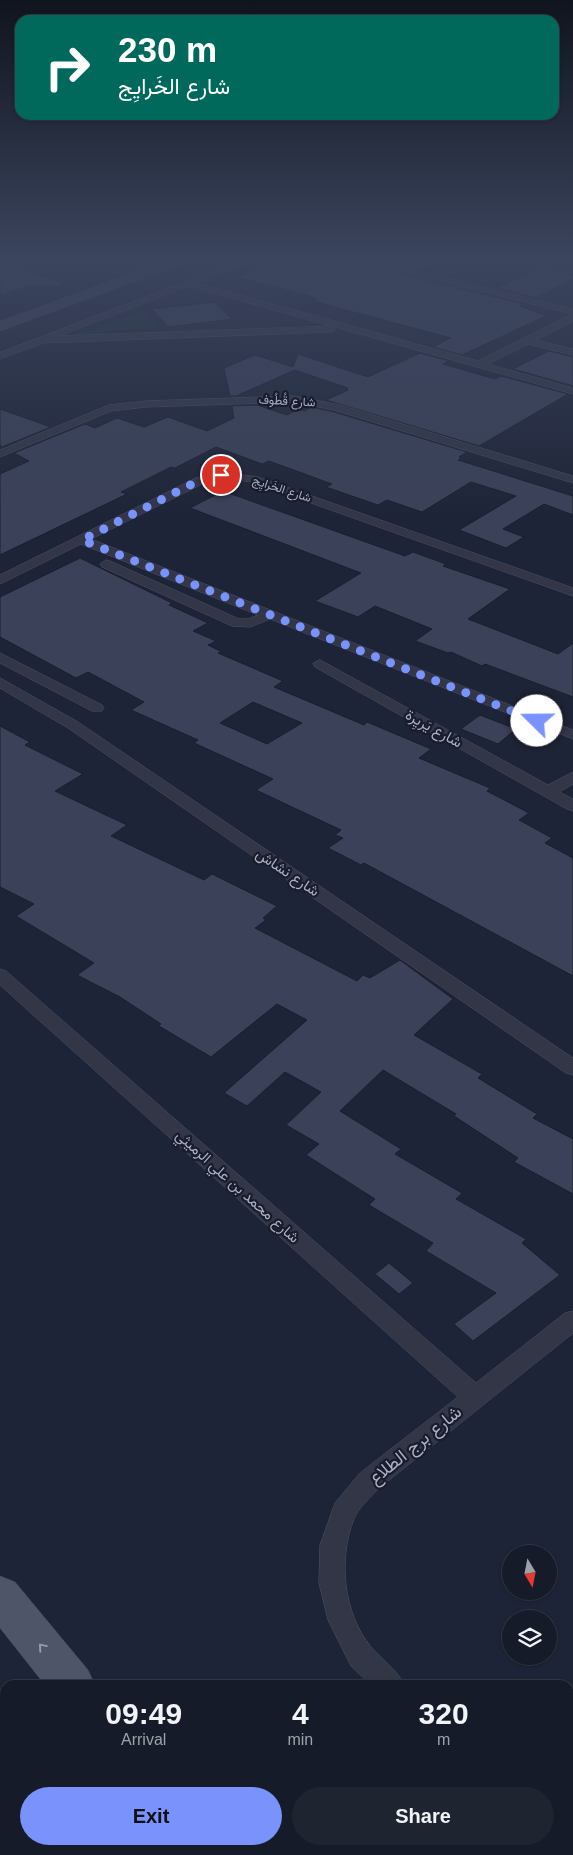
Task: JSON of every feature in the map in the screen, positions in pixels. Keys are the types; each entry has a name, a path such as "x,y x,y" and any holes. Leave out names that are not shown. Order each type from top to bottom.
{"main road":[{"path":"0,1596 70,1680"}],"street":[{"path":"0,356 30,345"},
{"path":"405,345 573,391"},
{"path":"478,365 517,345"},
{"path":"544,345 573,352"},
{"name":"شارع قُطُوف","path":"0,454 109,408 146,404 287,399 309,401 336,407 573,480"},
{"name":"شارع الخَرايِج","path":"0,580 200,480 221,475 254,478 573,592"},
{"path":"82,540 573,735"},
{"path":"106,564 237,623 250,623 270,614"},
{"path":"148,583 171,575"},
{"path":"0,657 97,708"},
{"name":"شارع يَريِرة","path":"320,664 573,806"},
{"path":"0,675 18,666"},
{"name":"شارع نشاش","path":"0,682 73,725 573,1068"},
{"path":"548,792 573,777"},
{"name":"شارع محمد بن علي الرميثي","path":"0,975 475,1397"},
{"name":"شارع برج الطلاع","path":"385,1680 361,1656 341,1620 332,1582 333,1545 344,1511 369,1481 573,1320"}],"building":[{"path":"438,345 484,345 462,355 433,347"},
{"path":"549,351 573,357 573,386 513,369"},
{"path":"420,353 449,361 443,364 495,379 501,376 568,394 479,446 326,400 348,390 345,389 348,388 295,370 236,396 230,396 224,368 255,355 293,367 298,354 368,377"},
{"path":"257,405 287,415 298,409 305,411 311,407 334,412 467,452 459,457 462,458 458,460 573,496 573,515 544,504 503,529 524,537 506,548 459,530 516,496 471,482 422,512 387,500 378,505 326,487 332,484 269,461 262,464 216,447 121,492 127,494 0,555 0,474 29,461 14,453 85,424 95,428 117,418 144,427 168,417 207,431 234,418 232,406"},
{"path":"0,409 51,427 2,447 0,446"},
{"path":"223,491 405,556 413,552 446,564 443,566 510,589 468,619 558,654 573,643 573,697 485,664 482,666 451,652 448,653 415,641 432,629 375,606 358,617 315,601 361,573 190,508"},
{"path":"80,558 172,603 169,605 208,623 193,631 216,641 208,645 222,652 218,653 283,681 274,687 364,725 367,722 431,749 419,758 490,788 487,791 529,813 519,820 552,838 545,843 573,858 573,976 364,863 361,865 328,848 343,838 335,835 341,830 256,790 273,779 194,743 198,740 131,710 144,702 88,672 76,678 0,637 0,597","holes":["253,702 302,723 267,744 220,723"]},
{"path":"480,715 516,729 498,744 461,729"},
{"path":"0,726 30,742 25,745 83,774 55,791 127,825 111,836 204,880 212,874 277,906 263,918 266,920 255,928 357,981 363,975 370,978 400,960 453,999 414,1035 482,1074 478,1078 537,1114 533,1118 573,1139 573,1194 514,1162 518,1158 454,1116 456,1114 383,1070 340,1111 401,1149 395,1154 462,1193 456,1199 526,1239 522,1243 560,1275 473,1341 454,1324 496,1293 426,1251 433,1243 369,1205 375,1199 306,1155 319,1144 286,1125 321,1092 285,1072 247,1106 224,1093 307,1020 277,1004 211,1057 159,1026 161,1024 120,997 77,975 94,963 16,916 34,904 0,887"},
{"path":"389,1263 413,1283 399,1294 375,1274"}],"route":[{"path":"221,475 200,480 82,540 537,721"}]}
